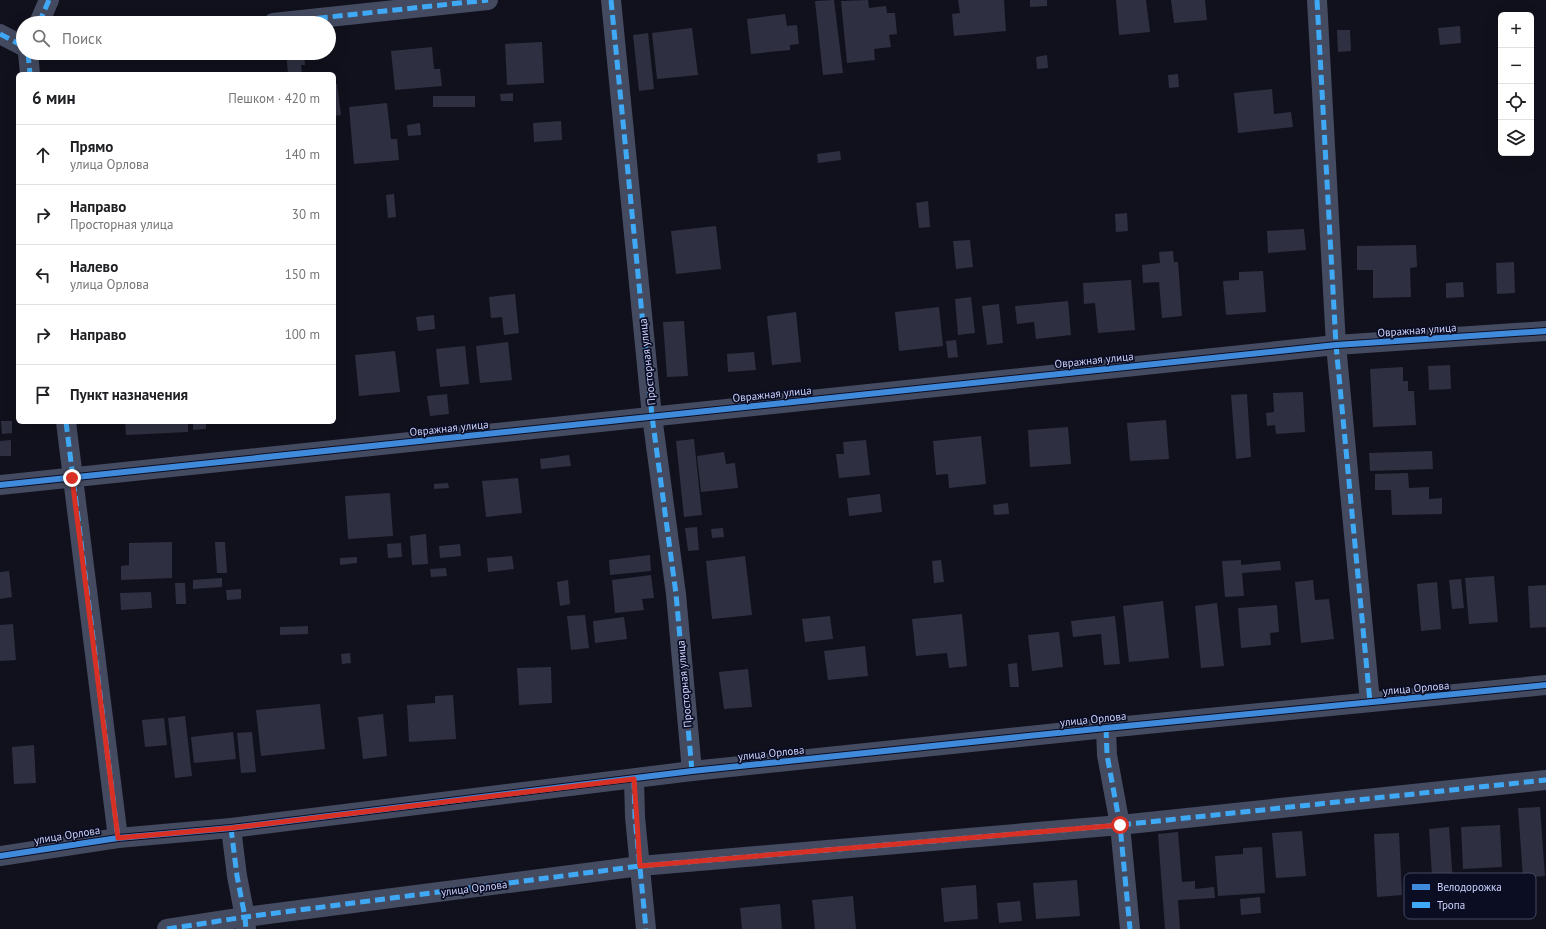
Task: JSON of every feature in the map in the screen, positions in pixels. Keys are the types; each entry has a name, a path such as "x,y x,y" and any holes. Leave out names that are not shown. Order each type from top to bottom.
{"street":[{"path":"42,16 48,0"},
{"path":"336,16 488,0"},
{"name":"Просторная улица","path":"611,0 652,416 676,594 692,771"},
{"path":"1317,0 1336,345 1370,702"},
{"path":"0,34 16,42"},
{"path":"29,60 30,72"},
{"name":"Овражная улица","path":"0,484 72,478 1336,345 1546,331"},
{"path":"66,424 118,838"},
{"name":"улица Орлова","path":"0,856 118,838 231,828 692,771 1106,728 1546,685"},
{"path":"1106,728 1107,755 1120,825 1130,929"},
{"path":"634,779 646,929"},
{"name":"улица Орлова","path":"167,929 245,923 640,866 1120,825 1546,780"},
{"path":"231,828 245,923"}],"building":[{"path":"834,0 843,73 823,75 815,1"},
{"path":"868,0 869,8 886,6 887,13 895,13 897,34 889,35 891,47 874,49 875,60 847,63 841,1"},
{"path":"958,0 1004,0 1006,31 954,36 952,14 960,13"},
{"path":"1030,0 1047,0 1047,6 1030,7"},
{"path":"1116,0 1146,0 1150,32 1119,35"},
{"path":"1171,0 1205,0 1207,20 1174,23"},
{"path":"785,14 787,26 797,25 799,44 790,45 790,50 751,54 747,19"},
{"path":"1460,26 1461,43 1440,45 1438,28"},
{"path":"692,28 698,75 657,79 652,33"},
{"path":"1337,30 1350,30 1351,51 1338,52"},
{"path":"648,33 654,89 639,91 633,35"},
{"path":"542,42 544,83 507,85 505,44"},
{"path":"432,47 434,69 440,69 442,86 395,90 391,51"},
{"path":"1047,55 1048,68 1037,69 1036,57"},
{"path":"287,60 305,60 305,65 301,65 302,72 288,72"},
{"path":"1178,74 1179,87 1169,88 1168,75"},
{"path":"336,84 337,84 341,115 336,116"},
{"path":"1272,89 1274,114 1291,112 1293,127 1238,133 1234,93"},
{"path":"513,93 513,101 501,101 500,94"},
{"path":"433,96 475,96 475,107 433,107"},
{"path":"387,103 391,139 397,139 399,160 354,164 349,107"},
{"path":"561,121 562,140 534,142 533,123"},
{"path":"420,123 421,135 408,136 407,125"},
{"path":"840,151 841,160 818,163 817,154"},
{"path":"394,194 396,217 388,218 386,195"},
{"path":"928,201 930,227 919,228 916,203"},
{"path":"1127,213 1128,231 1116,232 1115,214"},
{"path":"716,226 721,269 676,274 671,231"},
{"path":"1304,229 1306,250 1268,253 1267,231"},
{"path":"970,240 973,267 956,269 953,241"},
{"path":"1416,245 1417,267 1410,268 1411,297 1373,298 1373,270 1357,270 1357,246"},
{"path":"1173,251 1174,262 1178,262 1182,316 1162,318 1159,282 1143,283 1142,265 1160,263 1159,252"},
{"path":"1514,262 1515,293 1497,294 1496,263"},
{"path":"1263,271 1266,312 1226,315 1223,281 1239,280 1239,272"},
{"path":"1131,280 1135,330 1098,333 1095,303 1084,304 1083,283"},
{"path":"1463,282 1464,297 1446,298 1446,283"},
{"path":"515,294 519,333 504,335 502,317 491,318 489,297"},
{"path":"971,297 975,333 958,335 955,299"},
{"path":"1068,301 1071,335 1036,339 1034,322 1017,324 1015,306"},
{"path":"999,304 1003,343 987,345 982,306"},
{"path":"939,307 943,346 899,351 895,312"},
{"path":"796,312 801,362 772,365 767,316"},
{"path":"434,315 435,329 418,331 416,317"},
{"path":"684,321 688,376 667,377 663,322"},
{"path":"956,340 958,357 948,358 946,341"},
{"path":"508,342 512,380 480,383 476,346"},
{"path":"465,346 469,384 440,387 436,349"},
{"path":"395,351 400,392 359,396 355,355"},
{"path":"754,352 756,370 728,372 727,354"},
{"path":"1450,365 1451,389 1429,390 1428,366"},
{"path":"1403,367 1403,381 1408,381 1408,391 1414,391 1416,425 1373,427 1370,369"},
{"path":"1303,392 1305,432 1276,434 1275,425 1267,426 1266,413 1274,412 1273,393"},
{"path":"447,394 449,414 430,416 427,396"},
{"path":"1247,394 1251,457 1236,459 1231,395"},
{"path":"1166,420 1169,459 1130,461 1127,423"},
{"path":"1,421 12,421 12,433 2,434"},
{"path":"125,424 188,424 188,432 126,435"},
{"path":"193,424 206,424 206,429 193,430"},
{"path":"1068,427 1071,464 1030,467 1028,430"},
{"path":"981,436 986,484 949,488 948,474 936,475 933,441"},
{"path":"694,439 702,515 684,517 676,441"},
{"path":"11,440 11,456 0,456 0,441"},
{"path":"866,440 870,475 839,478 836,454 844,454 843,442"},
{"path":"1432,451 1433,469 1370,471 1369,453"},
{"path":"724,452 726,464 735,463 738,488 701,492 697,456"},
{"path":"569,455 571,466 541,469 540,459"},
{"path":"1408,473 1409,488 1429,487 1429,499 1442,498 1442,514 1392,515 1391,490 1375,490 1375,474"},
{"path":"518,478 522,513 486,517 482,481"},
{"path":"448,483 449,488 434,489 434,484"},
{"path":"390,493 393,536 348,539 345,496"},
{"path":"880,494 882,512 849,516 847,498"},
{"path":"1008,503 1009,514 994,515 993,505"},
{"path":"697,527 699,550 688,551 685,528"},
{"path":"723,528 724,537 712,538 711,529"},
{"path":"426,534 428,564 412,565 410,536"},
{"path":"172,542 172,578 121,580 121,566 129,565 129,543"},
{"path":"215,542 225,542 227,573 217,573"},
{"path":"401,543 402,557 388,558 387,544"},
{"path":"460,544 461,556 440,558 439,546"},
{"path":"650,555 651,571 610,575 609,560"},
{"path":"512,556 514,569 488,572 487,558"},
{"path":"745,556 752,615 712,619 706,561"},
{"path":"357,557 357,563 340,565 340,558"},
{"path":"941,560 944,582 934,583 932,561"},
{"path":"1241,560 1241,565 1280,561 1281,570 1242,573 1244,596 1225,597 1222,561"},
{"path":"446,568 447,576 431,577 430,569"},
{"path":"9,571 12,597 0,599 0,572"},
{"path":"651,575 654,598 642,599 644,610 615,613 612,580"},
{"path":"1494,576 1498,622 1469,624 1465,578"},
{"path":"222,578 222,587 193,589 193,580"},
{"path":"1461,579 1464,608 1452,609 1449,580"},
{"path":"568,580 570,604 560,606 557,582"},
{"path":"1313,580 1315,600 1329,599 1334,639 1301,643 1295,582"},
{"path":"1437,582 1441,629 1421,631 1417,584"},
{"path":"175,583 185,583 186,604 176,604"},
{"path":"1546,585 1546,627 1530,628 1528,586"},
{"path":"241,589 241,599 227,600 226,590"},
{"path":"151,592 152,608 121,610 120,593"},
{"path":"1163,601 1169,658 1129,662 1123,606"},
{"path":"1217,603 1224,666 1201,668 1195,606"},
{"path":"1277,605 1279,632 1270,633 1271,645 1241,648 1238,608"},
{"path":"962,614 967,666 949,668 947,653 916,656 912,619"},
{"path":"585,615 589,648 571,650 567,616"},
{"path":"830,616 833,639 805,642 802,619"},
{"path":"1115,616 1120,664 1104,665 1101,634 1073,637 1071,621"},
{"path":"624,617 627,639 595,643 593,621"},
{"path":"13,624 16,660 0,661 0,625"},
{"path":"308,626 308,634 280,635 280,627"},
{"path":"1059,632 1063,667 1032,671 1028,635"},
{"path":"865,646 868,676 828,680 824,651"},
{"path":"350,653 351,663 342,664 341,654"},
{"path":"1017,663 1019,687 1010,687 1008,664"},
{"path":"551,667 552,703 519,705 517,668"},
{"path":"748,669 752,707 724,709 719,672"},
{"path":"453,695 456,739 409,742 407,705 435,703 435,696"},
{"path":"320,704 325,749 261,756 256,710"},
{"path":"383,714 387,756 363,759 358,717"},
{"path":"185,716 192,776 175,778 168,718"},
{"path":"164,718 167,745 145,747 142,720"},
{"path":"233,732 236,759 194,763 191,737"},
{"path":"252,732 256,772 241,773 237,733"},
{"path":"34,745 36,783 14,784 12,747"},
{"path":"1540,807 1545,876 1536,877 1536,873 1523,873 1518,808"},
{"path":"1500,825 1502,867 1463,869 1461,827"},
{"path":"1449,827 1452,873 1432,873 1429,829"},
{"path":"1302,831 1306,876 1276,878 1272,833"},
{"path":"1178,832 1182,882 1195,881 1195,889 1214,887 1215,898 1178,900 1180,929 1165,929 1158,834"},
{"path":"1399,833 1402,895 1377,897 1374,834"},
{"path":"1262,847 1265,893 1218,896 1215,856 1243,854 1243,848"},
{"path":"1077,880 1080,916 1036,919 1033,883"},
{"path":"976,885 978,919 944,922 941,888"},
{"path":"853,896 856,929 815,929 812,900"},
{"path":"1260,897 1261,913 1241,915 1240,899"},
{"path":"1020,901 1022,921 999,923 997,903"},
{"path":"780,904 782,929 742,929 740,908"}],"marked path":[{"path":"42,16 49,0"},
{"path":"336,16 488,0"},
{"path":"611,0 652,416 676,594 692,771"},
{"path":"1317,0 1336,345 1370,702"},
{"path":"0,34 16,42"},
{"path":"29,60 30,72"},
{"path":"66,424 118,838"},
{"path":"1106,728 1107,755 1120,825 1130,929"},
{"path":"634,779 635,817 646,929"},
{"path":"167,929 245,917 640,866 1120,825 1546,780"},
{"path":"231,828 246,929"}],"cycle path":[{"path":"0,485 1336,345 1546,331"},
{"path":"0,856 118,838 231,828 692,771 1106,728 1546,685"}],"route":[{"path":"72,478 118,838 231,828 634,779 640,866 1120,825"}]}
